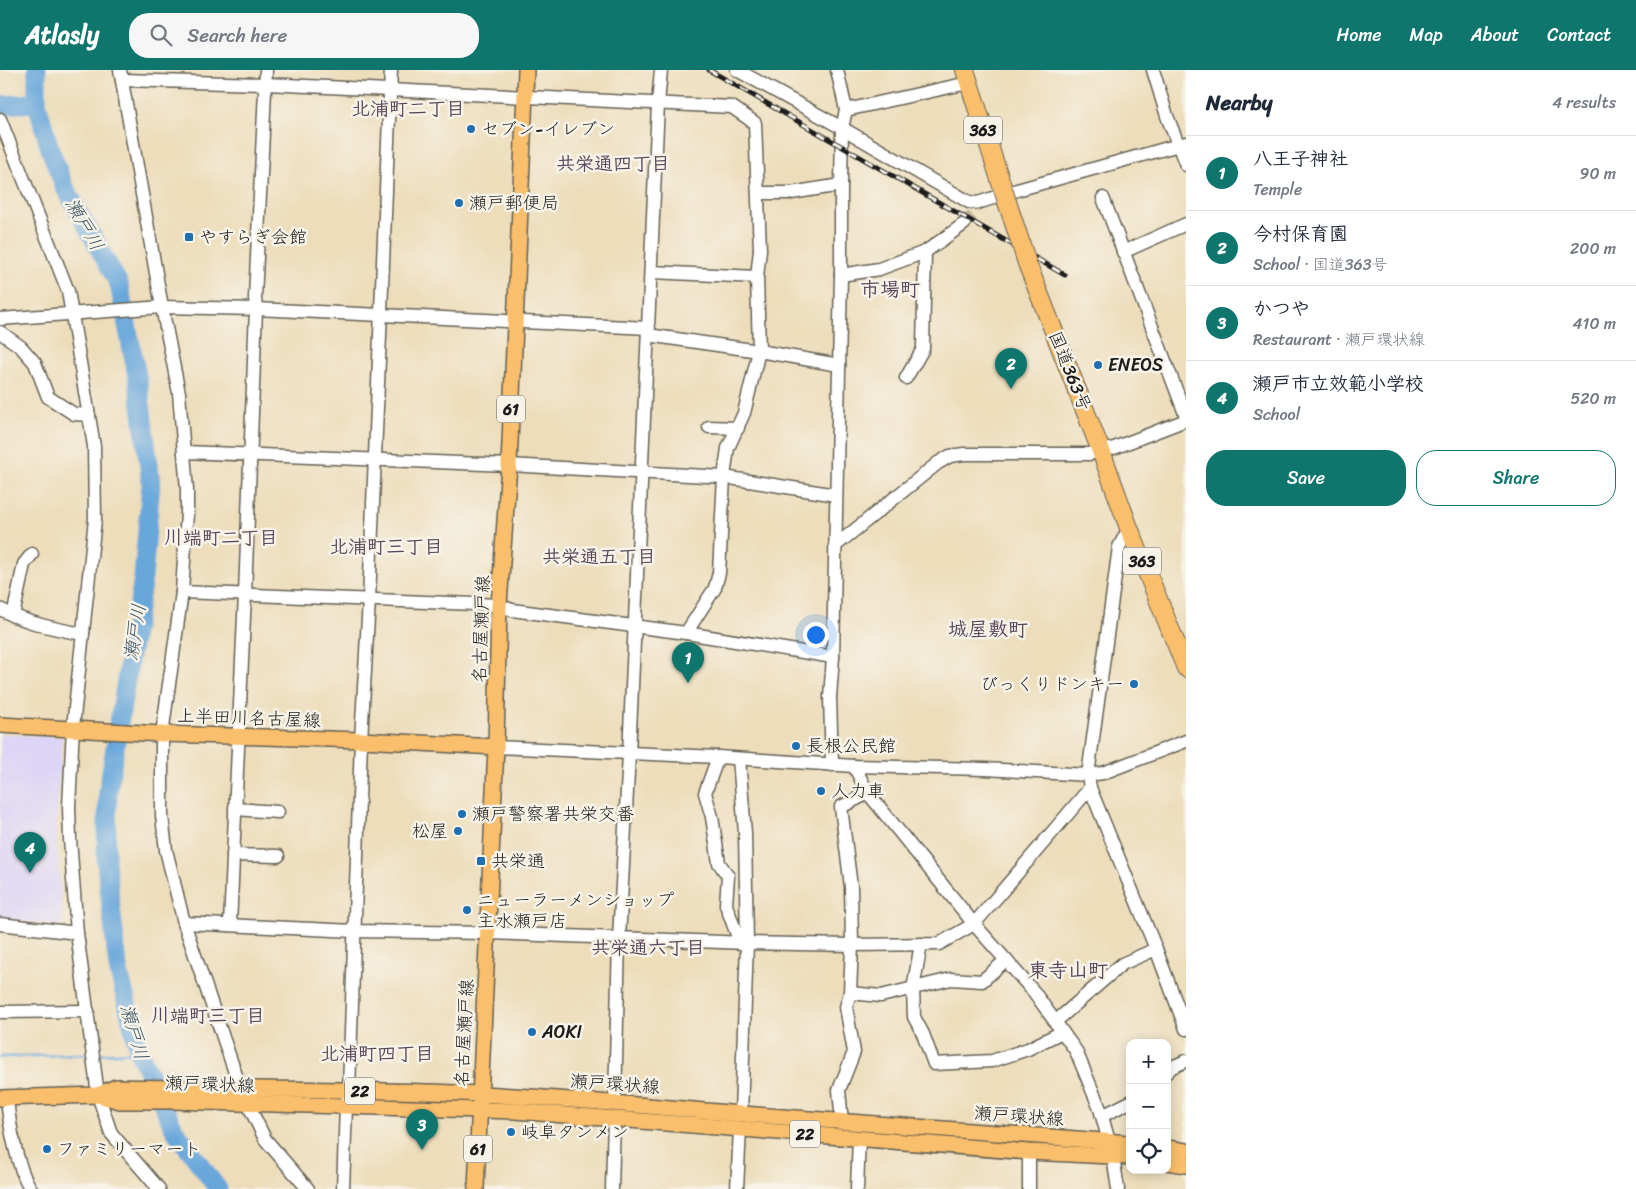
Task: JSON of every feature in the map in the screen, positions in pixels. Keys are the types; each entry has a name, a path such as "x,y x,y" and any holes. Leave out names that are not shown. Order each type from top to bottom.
{"highway":[{"name":"国道363号","path":"966,76 1027,263 1101,451 1129,528 1186,668"}],"main road":[{"name":"名古屋瀬戸線","path":"476,1189 496,747 499,605 508,464 526,70"},
{"name":"上半田川名古屋線","path":"0,725 162,734 360,740 496,747"},
{"name":"瀬戸環状線","path":"98,1095 116,1087 480,1094 842,1122 1111,1149 1126,1156"},
{"name":"瀬戸環状線","path":"4,1098 98,1095 120,1101 515,1111 1029,1152 1111,1149 1126,1144"},
{"path":"1171,1149 1186,1152"},
{"path":"1171,1163 1186,1165"}],"street":[{"path":"230,925 266,70"},
{"path":"343,1189 346,1106 349,1090 360,740 369,600 391,70"},
{"path":"615,1103 619,939 660,70"},
{"path":"737,70 842,128 969,202 978,203 1017,190 1182,144"},
{"path":"832,765 830,697 833,657 841,276 842,128 846,110 837,70"},
{"path":"1153,70 1167,116 1182,144 1186,165"},
{"path":"241,1090 184,923 166,850 162,816 162,734 182,592 187,513 184,452 179,393 157,307 121,75 390,91 732,107 755,123 760,250 757,277 759,351 744,413 728,448 724,477 719,574 715,588 686,633"},
{"path":"846,110 966,76"},
{"path":"2,124 68,291 94,446 95,520 73,728 69,807 77,933 98,1095 111,1133 158,1189"},
{"path":"758,193 791,193 841,185"},
{"path":"1103,198 1186,416"},
{"path":"841,276 879,269 925,252 964,224"},
{"path":"1123,252 1186,224"},
{"path":"906,378 923,349 925,252"},
{"path":"651,272 757,277"},
{"path":"0,319 157,307 256,309 515,321 648,331 839,365"},
{"path":"0,332 22,347 35,363 48,397 74,414 89,415"},
{"path":"835,546 950,456 964,454 1089,454 1114,448 1186,420"},
{"path":"709,427 738,428"},
{"path":"184,452 508,464 724,477 836,495"},
{"path":"1129,528 1119,547 1089,781 1186,1029"},
{"path":"14,616 24,564 32,554"},
{"path":"182,592 499,605 512,610 686,633 833,657"},
{"path":"0,609 14,616 58,630 83,634"},
{"path":"184,923 354,931 488,933 743,943 939,944 974,924 1089,781 1103,773 1186,741"},
{"path":"496,747 718,757 854,766 985,769 1089,781"},
{"path":"718,757 705,793 712,817 719,863 728,876 726,905 743,943"},
{"path":"739,759 745,833 741,1114"},
{"path":"854,766 868,793 974,924 1034,992 1076,1051 1102,1116 1111,1149 1118,1189"},
{"path":"842,1122 839,1090 854,1052 846,1007 850,993 852,945 851,887 841,807 868,793"},
{"path":"235,809 278,812"},
{"path":"233,855 278,856"},
{"path":"0,924 77,933"},
{"path":"920,944 913,989 914,1017 923,1034 934,1064 992,1061 1028,1049 1059,1027 1122,964 1156,949"},
{"path":"850,993 881,996 951,979 982,981 1006,960"},
{"path":"0,1012 88,1011"},
{"path":"1171,1068 1186,1060"},
{"path":"4,1098 24,1179 31,1189"},
{"path":"248,1104 265,1139 308,1189"},
{"path":"1102,1116 1126,1104"},
{"path":"612,1189 614,1119"},
{"path":"737,1189 740,1129"},
{"path":"857,1189 859,1138"},
{"path":"1029,1152 1029,1189"}],"shaded area":[{"path":"0,734 62,737 56,828 63,926 0,919"}],"waterway":[{"name":"瀬戸川","path":"37,70 37,103 50,149 64,186 119,284 138,381 151,483 143,578 108,790 106,862 118,968 139,1052 174,1129 218,1189"},
{"path":"0,105 37,103"},
{"path":"96,1054 139,1052"},
{"path":"0,1057 89,1054"}],"tunnel":[{"path":"964,224 974,214"}],"railway":[{"path":"709,70 1065,275"}],"place":[{"name":"セブン-イレブン","path":"471,129"},
{"name":"瀬戸郵便局","path":"459,203"},
{"name":"やすらぎ会館","path":"189,237"},
{"name":"ENEOS","path":"1098,365"},
{"name":"今村保育園","path":"1011,389"},
{"name":"八王子神社","path":"688,683"},
{"name":"びっくりドンキー","path":"1134,684"},
{"name":"長根公民館","path":"796,746"},
{"name":"人力車","path":"821,791"},
{"name":"瀬戸警察署共栄交番","path":"462,814"},
{"name":"松屋","path":"458,831"},
{"name":"共栄通","path":"481,861"},
{"name":"瀬戸市立效範小学校","path":"30,873"},
{"name":"ニューラーメンショップ 主水瀬戸店","path":"467,910"},
{"name":"AOKI","path":"532,1032"},
{"name":"岐阜タンメン","path":"511,1132"},
{"name":"ファミリーマート","path":"47,1149"},
{"name":"かつや","path":"422,1150"}],"district":[{"name":"北浦町二丁目","path":"408,108"},
{"name":"共栄通四丁目","path":"613,163"},
{"name":"市場町","path":"890,289"},
{"name":"川端町二丁目","path":"221,537"},
{"name":"北浦町三丁目","path":"386,546"},
{"name":"共栄通五丁目","path":"599,556"},
{"name":"城屋敷町","path":"988,629"},
{"name":"共栄通六丁目","path":"648,947"},
{"name":"東寺山町","path":"1068,970"},
{"name":"川端町三丁目","path":"208,1015"},
{"name":"北浦町四丁目","path":"377,1053"}]}
